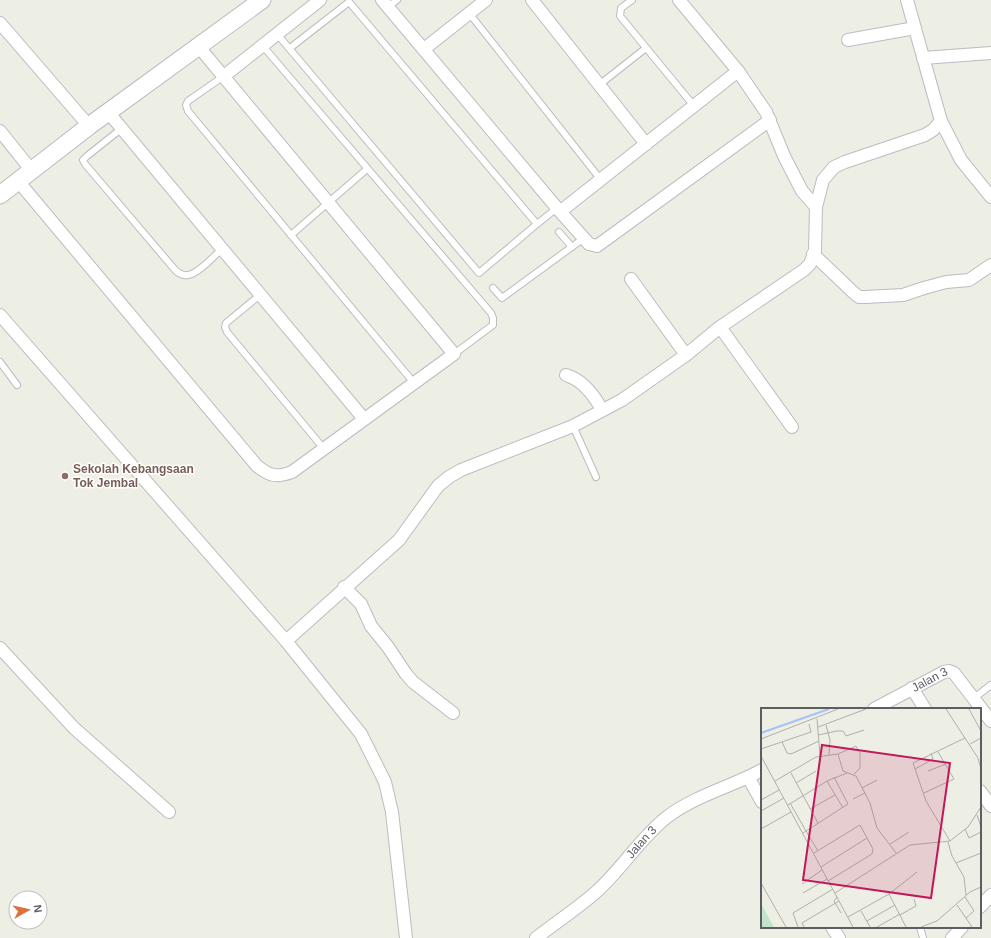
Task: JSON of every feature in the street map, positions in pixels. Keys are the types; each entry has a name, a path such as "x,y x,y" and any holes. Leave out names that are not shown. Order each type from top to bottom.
{"main road":[{"path":"0,195 88,126 262,0"}],"street":[{"path":"224,76 320,0"},
{"path":"424,49 486,0"},
{"path":"532,0 646,144"},
{"path":"679,0 738,71 766,112 784,156 802,191 816,207"},
{"path":"907,0 941,121 961,160 991,197"},
{"path":"389,2 424,49 589,244 597,246 770,120"},
{"path":"0,23 88,126"},
{"path":"848,40 915,28"},
{"path":"18,182 257,466 268,474 282,476 292,472 454,354 199,47"},
{"path":"923,58 991,53"},
{"path":"559,210 601,180 738,71"},
{"path":"108,112 364,419"},
{"path":"286,641 344,587 398,540 438,486 449,477 461,470 573,426 622,400 686,355 720,327 804,270 810,264 815,245 816,207 823,180 834,167 925,135 933,130 941,121"},
{"path":"0,131 32,170"},
{"path":"813,254 859,297 903,295 946,282 968,280 991,265"},
{"path":"631,279 686,355"},
{"path":"0,315 286,641 361,734 384,782 392,812 405,932"},
{"path":"720,327 792,427"},
{"path":"566,375 576,379 589,391 595,397 602,410"},
{"path":"344,587 361,604 371,626 388,647 406,674 413,682 453,713"},
{"path":"0,648 74,728 169,812"},
{"name":"Jalan 3","path":"876,708 912,688 949,671 954,673 991,721"},
{"path":"912,688 924,708"},
{"name":"Jalan 3","path":"536,938 596,892 617,871 645,838 666,818 689,802 761,770"},
{"path":"748,777 761,800"},
{"path":"981,792 991,806"},
{"path":"981,906 991,895"},
{"path":"833,928 838,938"},
{"path":"952,938 961,928"}],"lane":[{"path":"632,0 621,8 620,16 694,106"},
{"path":"290,48 349,2 537,224"},
{"path":"469,13 601,180"},
{"path":"277,34 479,273 537,224 559,210"},
{"path":"262,45 491,313 493,325 454,354"},
{"path":"599,85 646,48"},
{"path":"224,76 188,100 186,106 188,111 414,384"},
{"path":"121,129 87,156 83,160 85,164 181,275 187,276 194,273 222,249"},
{"path":"291,235 367,169"},
{"path":"559,232 572,247"},
{"path":"492,288 502,298 584,238"},
{"path":"260,295 226,323 225,327 227,332 324,449"},
{"path":"0,362 17,385"},
{"path":"573,426 596,477"},
{"path":"974,698 991,685"},
{"path":"920,928 923,938"}],"place":[{"name":"Sekolah Kebangsaan Tok Jembal","path":"65,476"}]}
